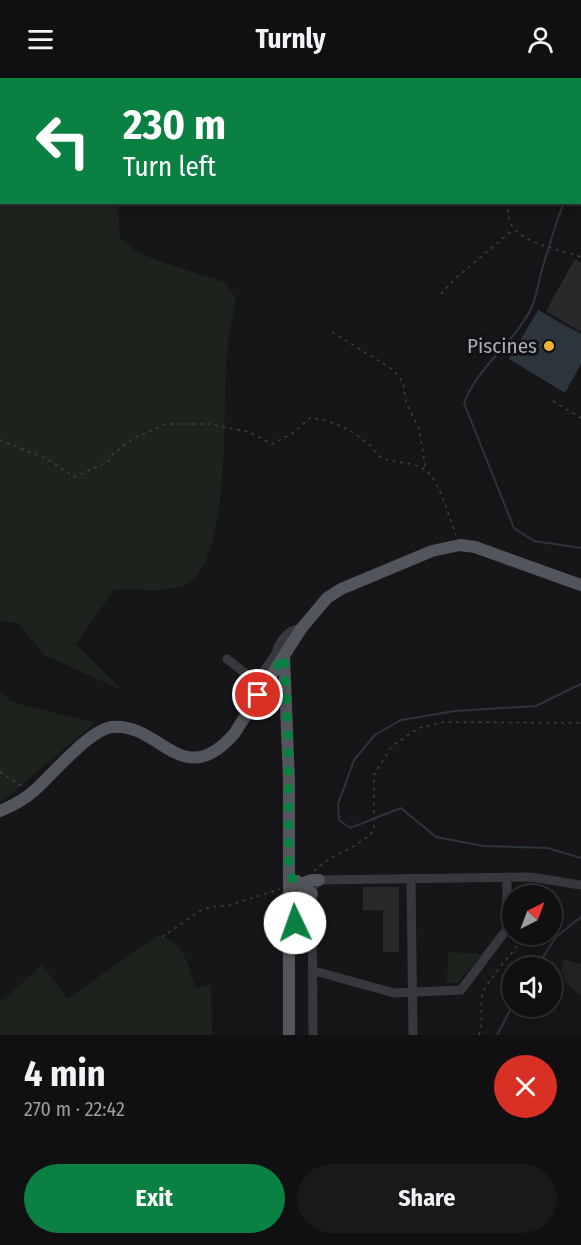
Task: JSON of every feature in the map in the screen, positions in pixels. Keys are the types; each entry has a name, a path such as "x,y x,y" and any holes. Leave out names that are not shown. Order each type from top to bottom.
{"main road":[{"path":"0,811 33,792 95,734 111,727 129,729 172,752 189,757 199,758 213,754 222,748 234,734 280,658 324,601 341,589 432,550 460,545 482,549 581,585"},
{"path":"280,658 288,728 289,866 301,884 312,894"},
{"path":"289,1035 289,913 301,884"},
{"path":"297,1035 301,884"}],"street":[{"path":"227,659 252,682 256,682 280,658"},
{"path":"318,972 394,993 461,990 507,929 507,877"},
{"path":"301,884 531,877 581,885"},
{"path":"411,879 413,1035"},
{"path":"312,894 313,1035"}],"path":[{"path":"508,204 510,220 514,229 548,248 581,257"},
{"path":"441,294 456,278 514,229"},
{"path":"332,333 392,369 403,382 406,402 419,429 426,470 435,482 460,545"},
{"path":"553,401 581,418"},
{"path":"0,440 47,459 75,477 110,461 113,454 134,438 166,424 209,424 249,432 272,444 293,433 310,418 326,420 347,429 367,443 382,458 426,470"},
{"path":"162,937 200,911 211,907 230,906 301,884 321,863 368,837 374,830 375,823 374,774 392,746 419,728 444,722 581,723"},
{"path":"0,772 33,792"},
{"path":"530,885 531,877"},
{"path":"480,1035 483,1024 483,992 518,945"}],"shaded area":[{"path":"0,204 118,204 120,238 136,251 156,260 224,282 236,298 227,357 222,481 212,543 203,566 190,582 183,586 153,590 114,590 76,644 122,690 44,655 18,623 0,621"},
{"name":"Piscines","path":"538,310 581,334 581,364 565,393 509,359"},
{"path":"0,691 12,702 95,723 0,803"},
{"path":"158,935 180,949 196,988 211,984 212,1035 0,1035 0,999 4,1000 42,964 67,999"},
{"path":"448,952 482,954 458,982 447,984"},
{"path":"564,959 581,964 581,996 566,982 562,967"}],"building":[{"path":"575,259 581,263 581,332 546,311"},
{"path":"363,887 399,887 399,952 383,952 383,910 363,910"}],"waterway":[{"path":"563,204 531,309 524,322 478,378 464,403 514,528 534,541 581,548"},
{"path":"581,684 536,706 455,711 401,720 375,735 354,760 338,804 339,820 350,828 401,808 436,837 483,846 548,848 581,858"},
{"path":"543,957 556,937 581,917"},
{"path":"497,1035 507,1017"}],"place":[{"name":"Piscines","path":"549,346"}],"route":[{"path":"258,695 284,656 288,728 289,866 292,871 295,923"}]}
